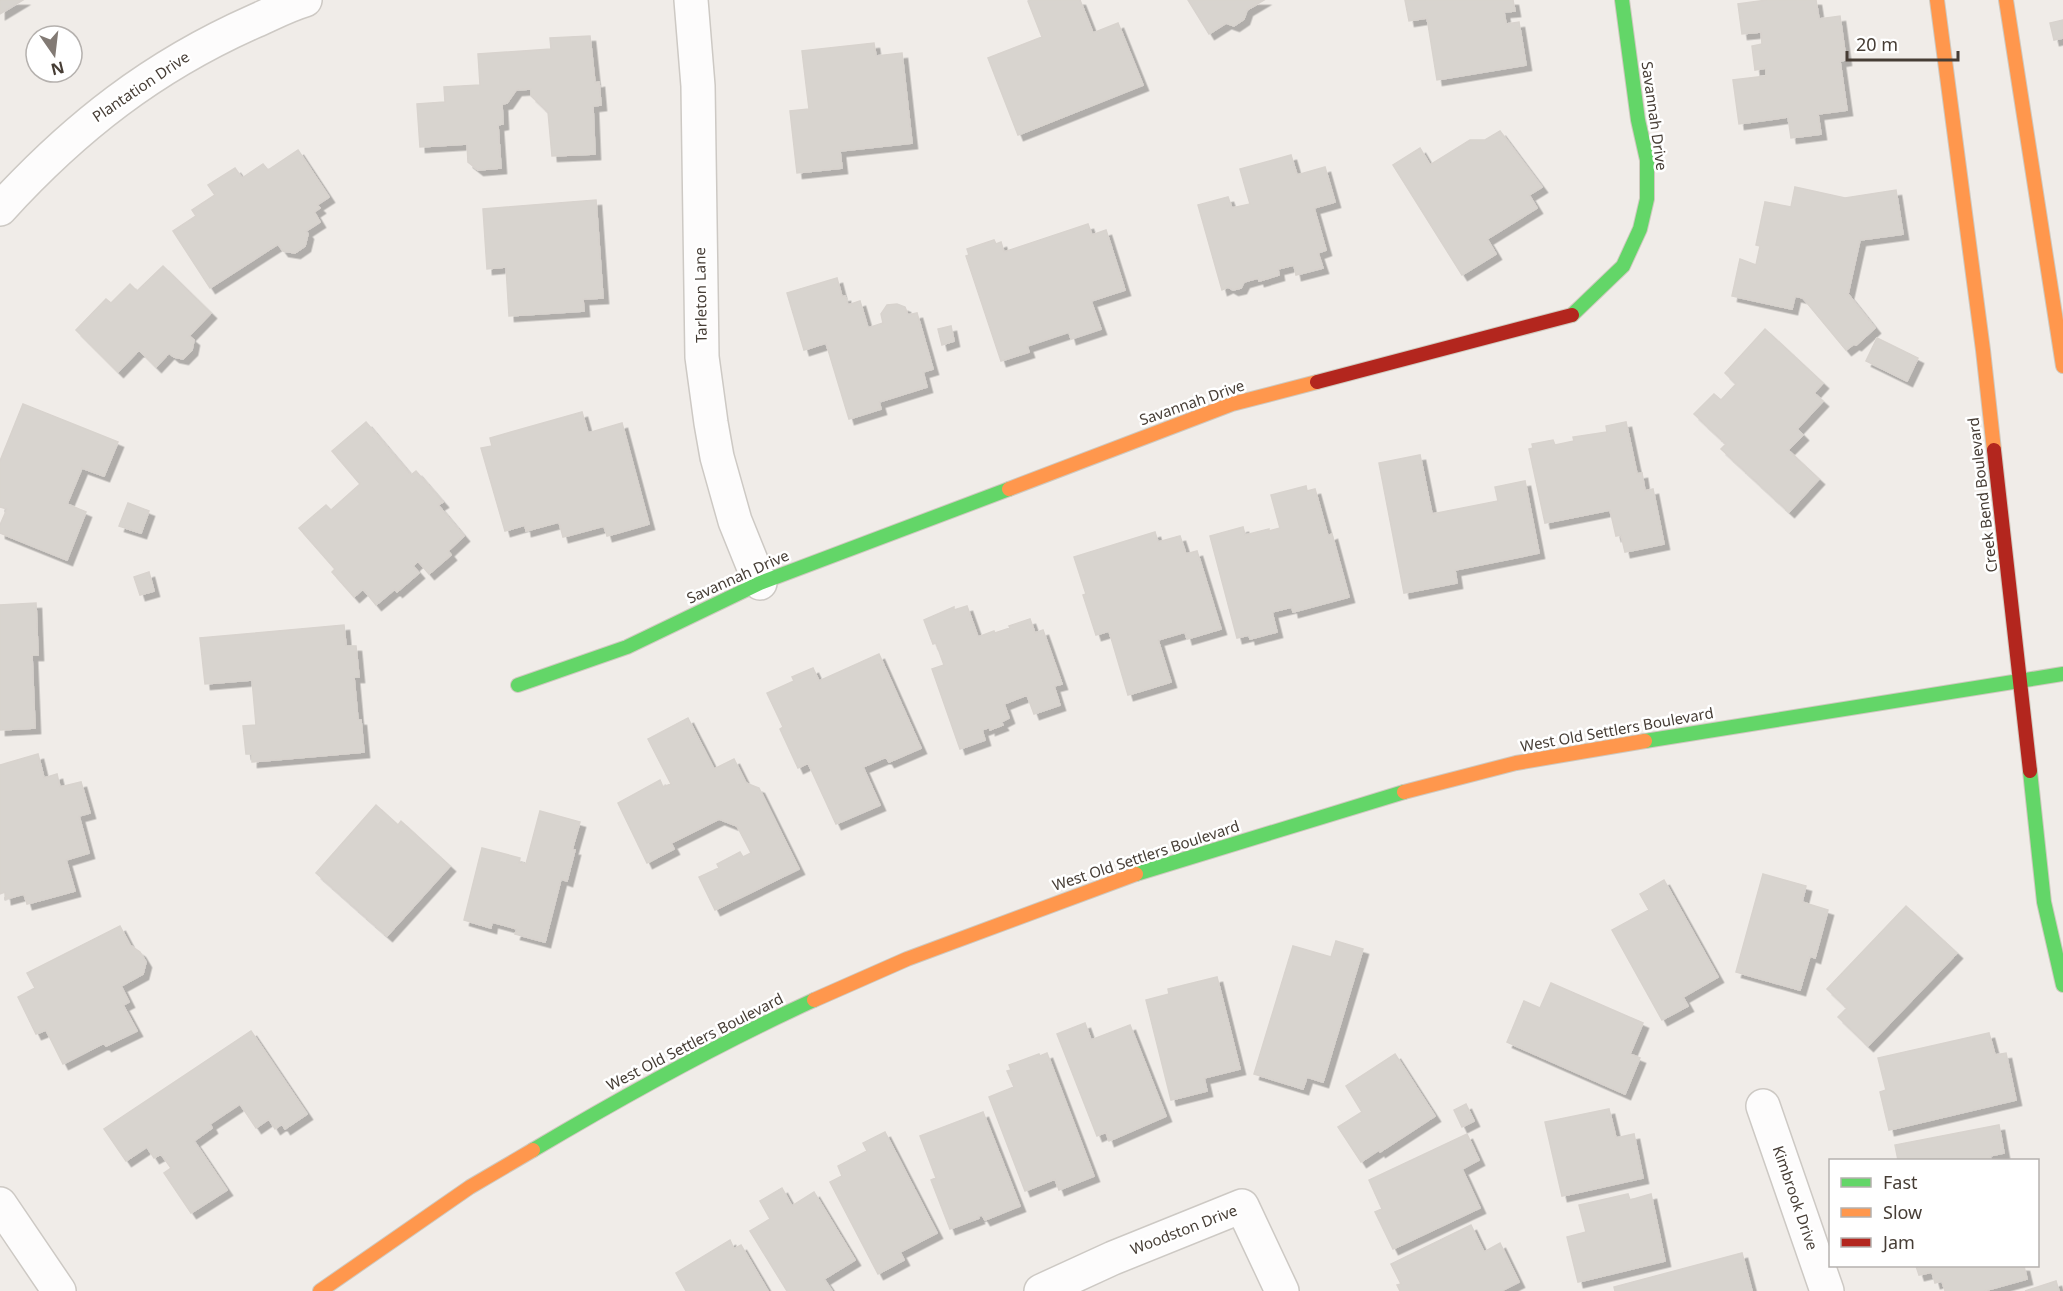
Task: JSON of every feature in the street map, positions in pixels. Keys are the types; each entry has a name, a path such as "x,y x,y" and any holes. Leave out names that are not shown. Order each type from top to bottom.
{"street":[{"name":"Plantation Drive","path":"0,209 36,169 82,127 131,90 183,56 238,28 305,0"},
{"name":"Tarleton Lane","path":"691,0 698,86 702,357 717,457 735,521 760,583"},
{"name":"Savannah Drive","path":"518,686 627,647 760,583 1232,404 1571,316 1623,266 1640,229 1647,200 1647,159 1638,120 1622,0"},
{"name":"Creek Bend Boulevard","path":"1937,0 1983,350 2044,902 2063,985"},
{"path":"2006,0 2063,366"},
{"name":"West Old Settlers Boulevard","path":"320,1291 470,1187 612,1104 757,1026 907,959 1125,877 1407,791 1516,763 2063,674"},
{"name":"Kimbrook Drive","path":"1763,1106 1827,1291"},
{"path":"0,1204 59,1291"},
{"name":"Woodston Drive","path":"1041,1291 1113,1258 1242,1206 1282,1291"}],"building":[{"path":"0,0 23,0 0,14"},
{"path":"1080,0 1093,33 1118,23 1143,85 1018,135 988,58 1042,37 1028,1"},
{"path":"1188,0 1264,0 1247,10 1244,19 1234,26 1226,23 1209,34"},
{"path":"1405,0 1513,0 1515,11 1504,12 1506,24 1519,22 1526,65 1437,80 1427,18 1409,21"},
{"path":"1767,0 1816,0 1819,19 1840,16 1846,60 1840,61 1847,110 1818,114 1821,134 1791,138 1788,117 1739,124 1733,80 1766,76 1766,68 1755,70 1752,46 1762,44 1761,32 1742,34 1738,4"},
{"path":"2063,20 2063,38 2054,40 2050,23"},
{"path":"590,36 595,83 599,82 601,105 593,106 595,154 552,156 548,112 531,96 531,89 516,90 507,103 502,104 503,124 498,125 501,168 478,170 468,162 467,144 420,147 417,104 445,102 444,87 480,85 478,54 551,49 550,38"},
{"path":"874,43 876,56 902,53 912,143 840,151 842,168 797,173 790,111 809,109 802,51"},
{"path":"1500,131 1542,187 1529,195 1537,208 1487,239 1496,254 1462,275 1393,165 1420,148 1430,165 1470,140 1485,140"},
{"path":"298,150 329,197 317,205 320,208 314,212 320,222 306,231 308,234 305,246 295,253 283,251 278,244 210,288 173,231 196,216 192,210 215,195 208,185 235,168 242,178 263,164 268,170"},
{"path":"1291,155 1297,175 1325,167 1335,202 1314,208 1326,250 1318,253 1323,268 1296,275 1294,265 1278,269 1279,275 1259,281 1258,278 1244,282 1241,288 1233,290 1228,287 1222,290 1198,205 1228,197 1232,208 1250,204 1240,169"},
{"path":"1795,187 1845,198 1896,190 1903,234 1860,240 1848,294 1875,328 1856,345 1846,350 1803,298 1795,296 1792,309 1732,296 1740,259 1756,265 1760,246 1756,245 1765,202 1791,207"},
{"path":"596,200 603,298 583,299 584,311 509,316 506,267 487,269 483,209"},
{"path":"1088,224 1092,235 1106,230 1125,290 1091,301 1101,329 1071,339 1069,332 1027,346 1029,352 1001,361 966,256 969,255 967,249 994,240 996,244 1001,242 1004,252"},
{"path":"163,266 211,313 189,336 194,340 192,350 183,359 169,353 156,367 139,350 118,372 76,330 106,299 111,303 130,284 137,291"},
{"path":"837,278 842,297 845,296 848,305 860,301 868,328 883,323 881,314 887,305 897,304 905,307 908,315 917,313 933,369 923,372 927,387 879,402 881,409 849,419 826,343 804,350 787,293"},
{"path":"951,326 954,341 942,345 938,329"},
{"path":"1765,329 1823,383 1814,393 1823,401 1797,429 1803,435 1788,450 1819,479 1789,512 1721,449 1726,444 1694,414 1714,394 1721,400 1736,384 1725,373"},
{"path":"1877,338 1918,358 1907,381 1866,361"},
{"path":"23,404 118,442 104,476 82,468 67,504 86,512 67,560 0,533 0,525 7,509 0,507 0,461"},
{"path":"582,412 588,433 622,423 649,524 607,536 604,526 563,537 559,522 526,531 525,525 505,531 481,448 492,446 490,438"},
{"path":"366,422 411,475 416,471 443,502 438,505 464,536 448,551 451,555 429,574 418,561 413,566 419,573 397,592 395,589 376,605 363,589 354,597 332,572 335,569 299,528 326,505 331,510 360,484 332,451"},
{"path":"1626,422 1637,474 1642,473 1645,491 1653,489 1664,544 1625,552 1621,535 1616,536 1610,510 1545,523 1529,449 1533,448 1532,444 1553,440 1555,445 1574,441 1573,437 1607,432 1606,426"},
{"path":"1420,455 1432,514 1498,501 1495,487 1525,481 1539,553 1455,570 1457,583 1404,593 1379,463"},
{"path":"1306,486 1307,491 1315,489 1328,536 1332,534 1349,597 1293,612 1292,607 1272,612 1277,632 1250,639 1249,635 1237,638 1210,536 1243,527 1245,535 1280,528 1271,495"},
{"path":"128,503 149,511 141,533 119,526"},
{"path":"1155,532 1158,542 1180,536 1186,554 1197,551 1221,629 1187,639 1185,632 1158,640 1171,682 1128,695 1109,631 1096,635 1074,557"},
{"path":"149,572 154,591 140,595 134,577"},
{"path":"36,603 38,655 32,655 35,728 0,730 0,605"},
{"path":"967,606 978,637 1010,628 1009,626 1030,619 1035,633 1043,630 1062,684 1054,686 1060,705 1034,714 1027,695 1004,704 1009,718 1001,722 1003,725 990,730 990,727 982,730 985,740 960,749 932,669 944,665 924,620 954,607 954,610"},
{"path":"344,625 346,646 356,646 359,677 354,677 364,752 252,762 252,754 246,754 243,726 256,725 252,680 205,684 200,638"},
{"path":"879,654 921,748 889,762 886,757 863,767 880,805 836,824 808,763 798,768 767,693 794,681 792,677 813,668 819,681"},
{"path":"688,718 714,769 734,759 746,783 759,788 799,869 715,910 699,877 719,868 717,864 740,852 743,857 751,853 737,826 719,819 671,843 674,849 647,863 618,803 660,780 663,787 671,784 648,739"},
{"path":"38,754 44,778 57,774 60,787 81,782 90,813 79,816 89,853 66,860 75,891 27,904 24,894 6,899 5,892 0,894 0,765"},
{"path":"376,805 398,825 401,821 450,866 387,936 316,873"},
{"path":"540,811 580,822 567,881 561,879 545,942 515,934 517,929 492,922 491,928 464,920 482,848 520,858 519,863 526,864"},
{"path":"1763,874 1806,886 1802,902 1828,910 1815,958 1810,956 1800,990 1736,972"},
{"path":"1664,880 1718,977 1683,997 1688,1006 1662,1020 1612,930 1649,910 1640,894"},
{"path":"1906,906 1957,953 1868,1046 1838,1017 1847,1008 1827,989"},
{"path":"120,926 130,945 140,952 146,962 143,974 121,986 129,1002 123,1005 137,1031 106,1046 104,1043 63,1064 46,1030 36,1034 18,997 35,988 27,973"},
{"path":"1336,941 1363,949 1323,1082 1307,1077 1303,1089 1254,1074 1293,946 1331,957"},
{"path":"1217,977 1240,1069 1204,1078 1207,1091 1171,1100 1146,1000 1169,994 1168,989"},
{"path":"1551,983 1643,1023 1630,1054 1640,1058 1625,1094 1507,1042 1524,1001 1540,1008"},
{"path":"1085,1023 1091,1040 1130,1025 1166,1116 1109,1141 1106,1132 1097,1136 1057,1034"},
{"path":"251,1031 307,1114 285,1129 282,1124 275,1129 269,1119 256,1128 240,1104 210,1124 212,1128 194,1141 227,1190 191,1213 164,1173 171,1168 161,1154 154,1158 147,1147 126,1161 104,1129"},
{"path":"1989,1033 1995,1055 2006,1053 2016,1100 1889,1130 1880,1092 1886,1090 1878,1058"},
{"path":"1047,1053 1094,1176 1059,1190 1055,1179 1025,1191 989,1097 1014,1087 1007,1071 1011,1070 1009,1065"},
{"path":"1395,1054 1435,1116 1361,1162 1338,1127 1362,1112 1346,1086"},
{"path":"1466,1104 1474,1121 1462,1127 1454,1110"},
{"path":"1609,1109 1616,1138 1634,1134 1643,1178 1562,1196 1545,1122"},
{"path":"983,1112 1020,1206 985,1220 982,1215 978,1216 979,1218 950,1229 931,1180 936,1178 920,1136"},
{"path":"1999,1125 2004,1153 1990,1156 1991,1159 1898,1159 1895,1145"},
{"path":"885,1132 937,1233 900,1252 904,1260 878,1274 830,1182 842,1176 838,1166 867,1151 863,1143"},
{"path":"1467,1134 1479,1160 1462,1169 1480,1208 1393,1249 1375,1212 1382,1209 1369,1180"},
{"path":"782,1188 792,1206 814,1192 855,1260 824,1279 832,1291 787,1291 750,1231 770,1219 760,1201"},
{"path":"1628,1194 1630,1200 1651,1194 1665,1261 1578,1282 1567,1237 1586,1232 1579,1205"},
{"path":"1471,1225 1484,1252 1500,1243 1519,1282 1501,1291 1400,1291 1397,1285 1401,1284 1391,1264"},
{"path":"730,1240 734,1249 741,1245 768,1291 686,1291 676,1273"},
{"path":"1742,1253 1752,1291 1615,1291 1614,1287"},
{"path":"1916,1267 2024,1267 2027,1279 1984,1291 1945,1291 1942,1281 1935,1283 1932,1272 1919,1275"},
{"path":"2056,1281 2059,1291 2025,1291"}],"traffic: fast":[{"path":"1572,315 1623,266 1640,229 1647,199 1647,160 1638,120 1622,0"},
{"path":"518,685 627,647 760,583 1009,489"},
{"path":"1645,741 2063,674"},
{"path":"2030,771 2044,902 2063,985"},
{"path":"1136,874 1404,792"},
{"path":"533,1150 671,1071 814,1000"}],"traffic: slow":[{"path":"1937,0 1994,450"},
{"path":"2006,0 2063,366"},
{"path":"1009,489 1232,404 1317,382"},
{"path":"1404,792 1516,763 1645,741"},
{"path":"814,1000 907,959 1136,874"},
{"path":"320,1291 470,1187 533,1150"}],"traffic: jam":[{"path":"1317,382 1572,315"},
{"path":"1994,450 2030,771"}]}
